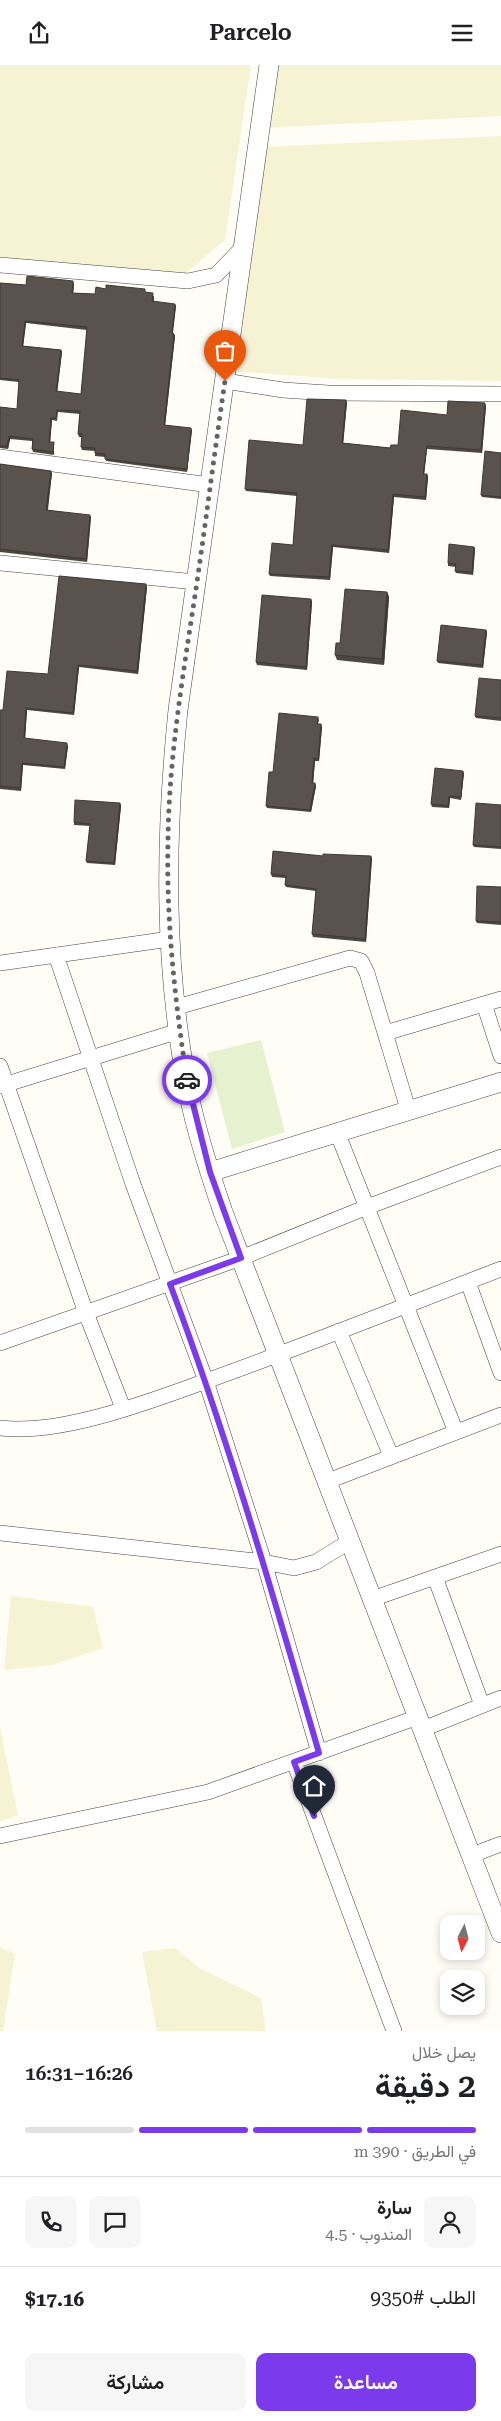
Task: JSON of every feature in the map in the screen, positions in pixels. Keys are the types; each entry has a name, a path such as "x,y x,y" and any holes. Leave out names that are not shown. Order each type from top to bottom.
{"street":[{"path":"269,65 178,710 171,782 168,840 170,939 179,1031 189,1096 210,1172 241,1258 372,1599 500,1925"},
{"path":"0,265 188,281 216,275 245,245"},
{"path":"225,381 283,390 328,393 501,394"},
{"path":"0,457 210,485"},
{"path":"0,563 196,582"},
{"path":"0,963 170,939"},
{"path":"56,955 170,1284 206,1381 264,1562 319,1753"},
{"path":"177,1007 350,958 361,961 367,973 408,1109"},
{"path":"385,1033 501,999"},
{"path":"484,1004 501,1056"},
{"path":"3,1085 179,1031"},
{"path":"0,1066 3,1085 122,1408"},
{"path":"210,1172 408,1109 501,1082"},
{"path":"337,1132 456,1432"},
{"path":"0,1343 241,1258 367,1207 501,1157"},
{"path":"0,1427 12,1429 69,1424 122,1408 206,1381 501,1269"},
{"path":"468,1282 496,1343 501,1373"},
{"path":"339,1331 391,1456"},
{"path":"328,1481 501,1415"},
{"path":"0,1533 264,1562 294,1568 316,1562 350,1541"},
{"path":"372,1599 501,1554"},
{"path":"436,1577 482,1705"},
{"path":"0,1836 208,1792 319,1753 501,1698"},
{"path":"294,1762 394,2031"},
{"path":"472,1855 501,1844"}],"shaded area":[{"path":"0,65 251,65 225,240 186,273 0,259"},
{"path":"273,65 501,65 501,116 263,128"},
{"path":"501,136 501,381 341,379 229,371 263,147"},
{"path":"11,1596 93,1607 103,1648 52,1665 4,1670"},
{"path":"0,1727 18,1815 0,1822"},
{"path":"0,1947 15,1954 3,2031 0,2031"},
{"path":"175,1948 201,1969 261,1998 266,2031 157,2031 142,1952"}],"green space":[{"path":"261,1040 285,1132 232,1149 207,1053"}],"building":[{"path":"27,276 73,281 72,293 95,294 96,287 106,289 106,285 145,289 145,292 153,293 152,301 175,304 172,333 174,334 164,425 191,428 187,469 105,459 105,454 95,453 95,448 81,447 82,434 78,434 80,411 57,410 56,418 51,418 49,442 54,442 53,452 32,449 33,439 9,436 7,446 0,446 0,407 17,409 19,380 0,378 0,283 26,285","holes":["25,321 87,327 81,394 56,391 61,350 22,346"]},
{"path":"307,399 346,400 342,443 390,448 391,445 398,445 401,410 447,415 448,401 485,403 481,450 427,446 423,474 427,474 425,497 393,494 388,550 332,545 329,577 269,574 272,543 293,545 297,493 245,489 249,440 303,445"},
{"path":"485,451 501,453 501,497 481,495"},
{"path":"0,464 51,471 46,510 90,515 86,559 0,549"},
{"path":"449,544 474,547 472,572 455,571 456,564 448,563"},
{"path":"59,576 146,584 137,671 78,665 73,713 26,708 24,738 67,743 64,767 22,763 20,788 0,786 0,710 3,710 7,671 48,674"},
{"path":"345,589 387,592 382,659 335,655 336,643 340,643"},
{"path":"262,595 311,599 306,667 256,662"},
{"path":"441,625 486,630 482,665 437,661"},
{"path":"479,678 501,680 501,718 475,716"},
{"path":"279,713 318,717 317,724 321,724 318,759 314,758 312,783 315,783 310,810 266,806 269,772 273,772"},
{"path":"435,768 463,771 461,797 449,796 448,806 431,804"},
{"path":"75,800 120,803 114,863 86,861 90,824 74,822"},
{"path":"476,803 501,805 501,847 473,845"},
{"path":"273,851 323,856 323,854 371,856 365,939 312,934 316,889 285,885 286,876 271,874"},
{"path":"477,886 501,887 501,922 476,921"}],"way so far":[{"path":"187,1080 178,1024 170,939 168,840 171,782 178,710 225,381"}],"route":[{"path":"187,1080 189,1096 210,1172 241,1258 170,1284 206,1381 264,1562 319,1753 294,1762 314,1816"}]}
